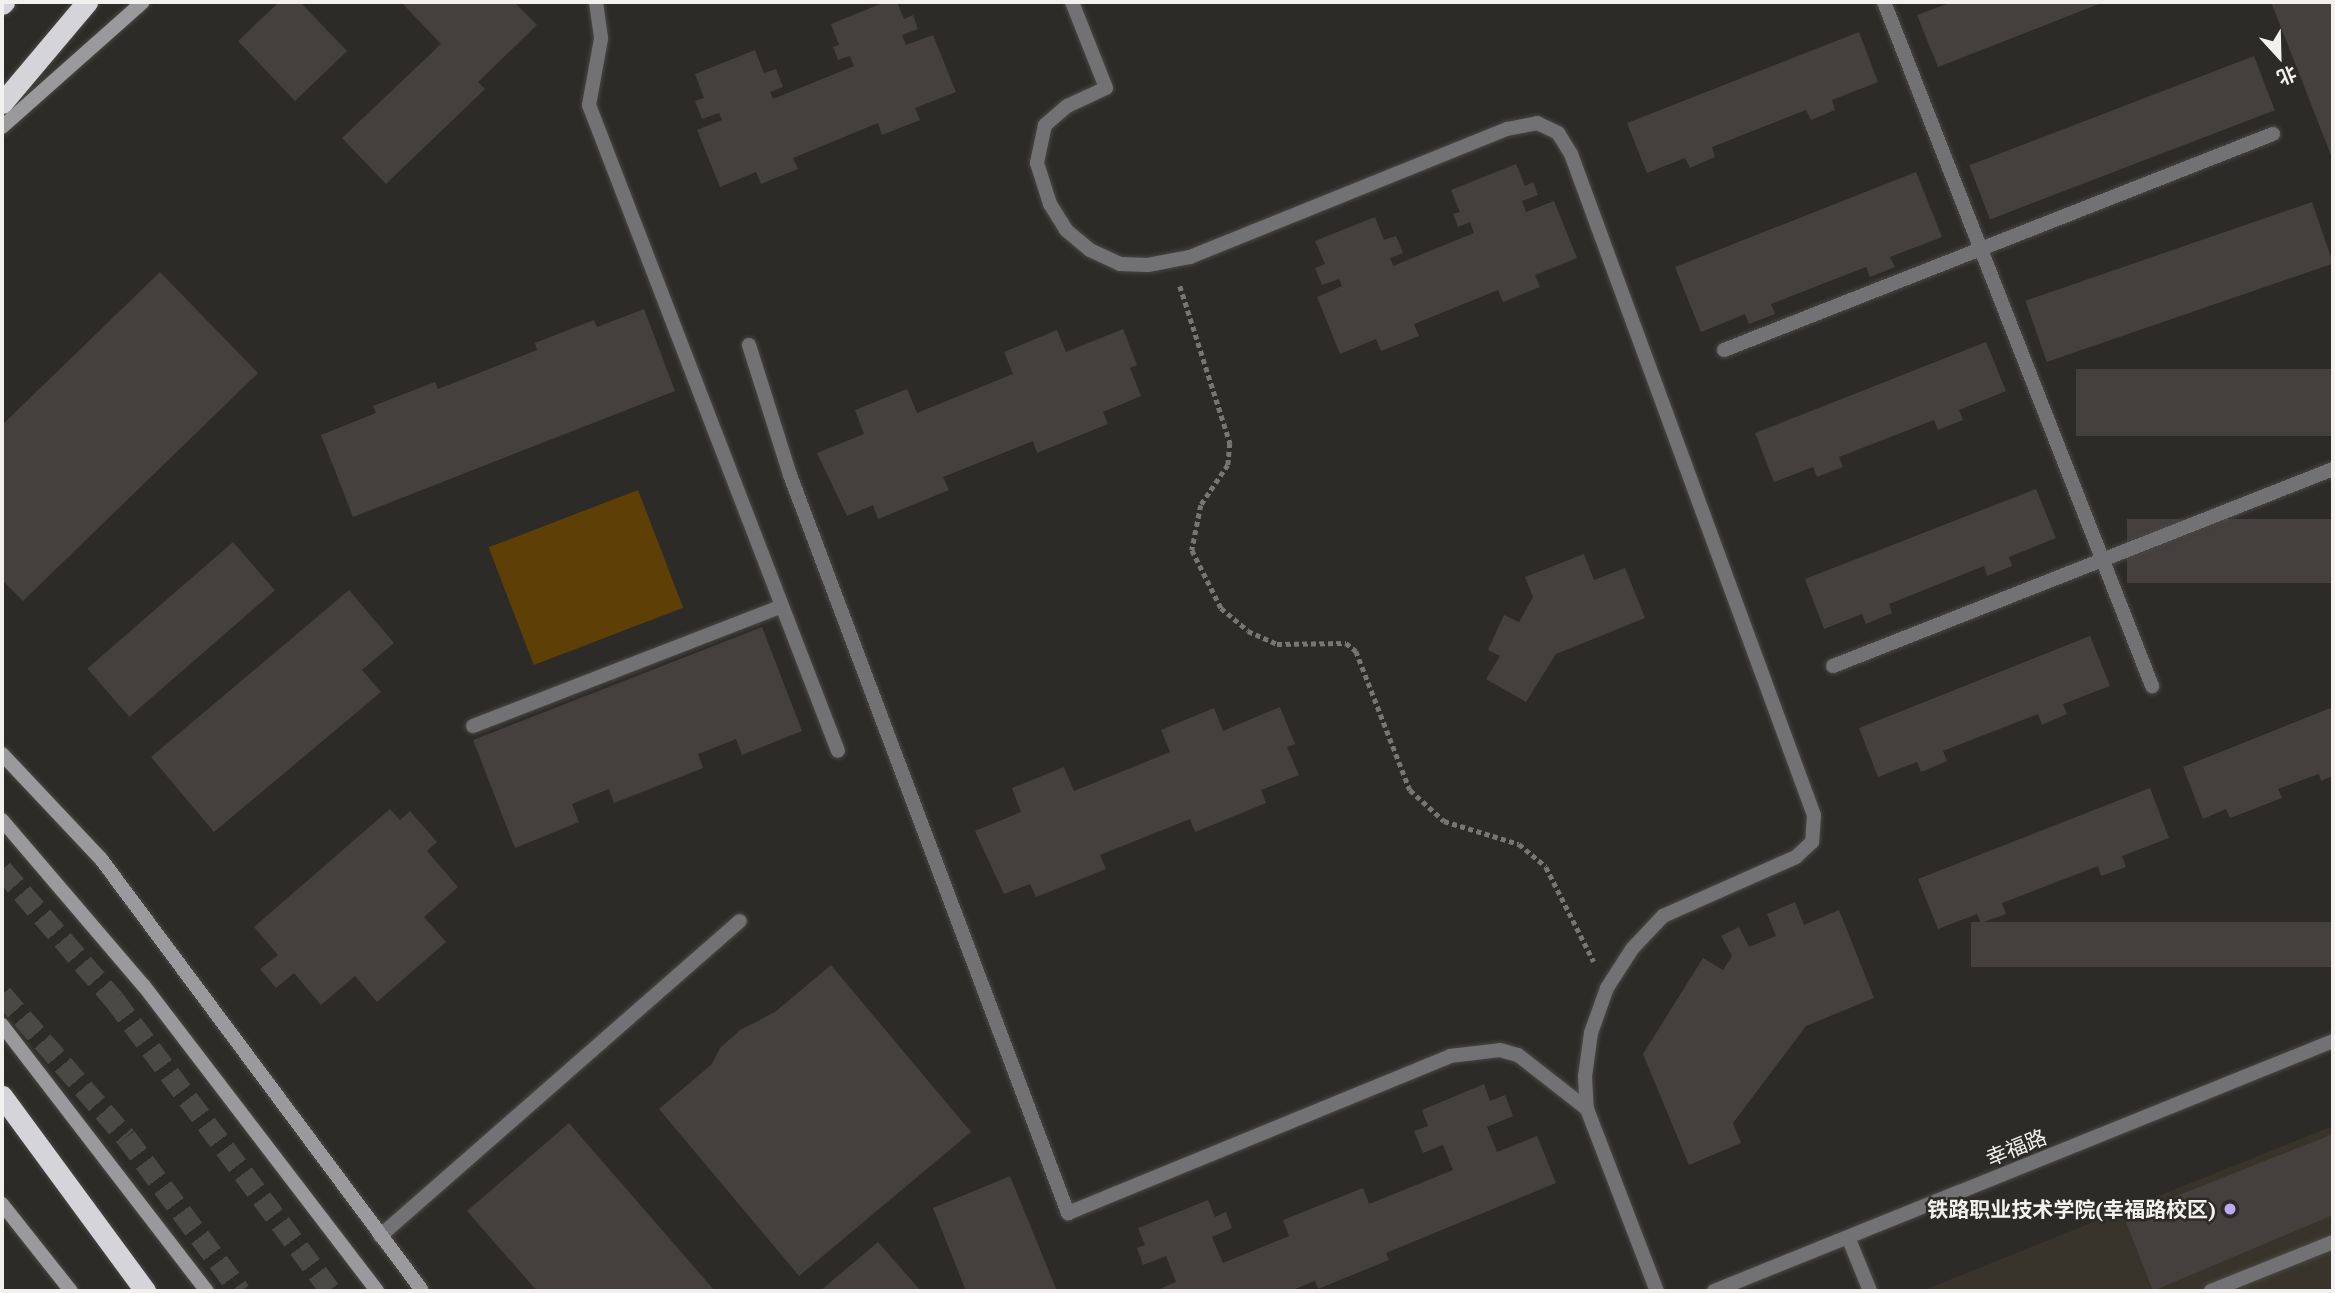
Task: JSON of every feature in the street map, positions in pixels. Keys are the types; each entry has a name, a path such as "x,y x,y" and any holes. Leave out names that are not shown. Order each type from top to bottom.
{"highway":[{"path":"2,103 85,3"},
{"path":"2,1096 145,1291"}],"street":[{"path":"2,127 143,2"},
{"path":"596,2 601,39 589,105 838,751"},
{"path":"1072,2 1106,88 1067,106 1045,125 1037,163 1050,204 1066,230 1090,250 1120,264 1172,261 1507,129 1536,123 1558,133 1571,154 1814,815 1812,842 1796,857 1663,916 1632,949 1607,988 1591,1033 1585,1076 1587,1109 1657,1291"},
{"path":"1884,2 2152,686"},
{"path":"1724,350 2273,134"},
{"path":"748,345 800,501 1068,1213 1450,1056 1500,1050 1518,1055 1587,1109"},
{"path":"1833,666 2333,469"},
{"path":"473,726 782,606"},
{"path":"2,754 100,859 421,1289"},
{"path":"2,820 144,986 377,1291"},
{"path":"380,1236 740,921"},
{"path":"2,1025 207,1291"},
{"name":"幸福路","path":"1714,1291 2333,1041"},
{"path":"2,1204 71,1291"},
{"path":"1848,1237 1870,1291"},
{"path":"2211,1291 2333,1242"}],"path":[{"path":"1172,261 1230,443 1228,465 1201,505 1192,551 1221,607 1248,631 1277,644 1346,643 1356,651 1410,790 1444,821 1519,844 1546,867 1607,988"}],"shaded area":[{"path":"638,490 683,608 534,665 489,547"},
{"name":"铁路职业技术学院(幸福路校区)","path":"2333,1126 2333,1291 1922,1291"}],"building":[{"path":"279,2 300,2 347,51 295,101 238,41"},
{"path":"401,2 514,2 537,25 478,82 485,89 386,184 342,138 441,44"},
{"path":"885,2 897,2 904,19 913,15 918,29 902,35 906,45 933,35 956,92 915,108 920,120 882,135 878,123 793,158 798,169 761,184 756,172 720,187 697,130 722,120 719,113 702,119 695,101 704,98 695,74 755,50 764,73 776,69 783,87 770,92 773,99 854,66 850,56 838,60 833,47 839,45 831,24"},
{"path":"1952,2 2104,2 1938,67 1917,15"},
{"path":"2271,2 2333,2 2333,160"},
{"path":"1859,32 1878,82 1832,100 1835,110 1811,120 1806,110 1712,147 1715,157 1690,168 1685,158 1647,173 1627,123"},
{"path":"2254,56 2275,110 1990,219 1969,165"},
{"path":"1516,164 1525,186 1533,182 1538,195 1522,201 1526,212 1554,201 1577,258 1535,275 1540,287 1503,302 1498,290 1414,324 1419,336 1381,351 1376,339 1340,354 1317,297 1342,286 1339,279 1322,285 1315,268 1325,264 1315,241 1375,217 1384,240 1396,236 1403,253 1390,258 1393,266 1474,233 1470,222 1458,227 1453,214 1460,212 1451,190"},
{"path":"1916,172 1942,237 1890,257 1895,267 1870,277 1866,267 1771,304 1775,314 1749,324 1745,314 1701,332 1675,267"},
{"path":"2312,202 2333,264 2047,362 2026,301"},
{"path":"160,272 258,373 23,601 2,580 2,425"},
{"path":"644,309 675,391 353,517 321,435 376,413 373,406 435,382 438,389 537,350 535,343 594,320 597,327"},
{"path":"1123,329 1137,365 1130,368 1141,396 1103,412 1108,424 1037,453 1033,441 943,477 949,490 878,519 873,505 847,516 817,453 864,434 855,410 907,389 917,413 1013,374 1004,352 1057,330 1066,352"},
{"path":"1986,342 2006,391 1959,410 1963,420 1938,430 1934,420 1839,457 1843,467 1817,477 1813,467 1774,482 1755,433"},
{"path":"2076,369 2333,369 2333,436 2076,436"},
{"path":"2036,489 2056,538 2009,557 2012,566 1987,576 1984,566 1889,604 1892,613 1866,624 1862,614 1824,629 1805,579"},
{"path":"2127,519 2333,519 2333,583 2127,583"},
{"path":"233,542 275,590 129,717 87,669"},
{"path":"1584,554 1594,580 1625,568 1645,618 1556,654 1526,702 1486,679 1500,656 1488,650 1504,615 1519,622 1533,597 1525,577"},
{"path":"349,590 394,643 362,670 381,692 214,832 151,757"},
{"path":"762,627 802,731 742,755 736,739 698,754 703,768 614,803 609,789 572,804 579,822 515,848 473,740"},
{"path":"2090,636 2110,686 2063,704 2067,714 2042,725 2038,714 1943,751 1947,761 1921,772 1917,762 1878,777 1859,728"},
{"path":"1280,707 1295,744 1287,747 1299,775 1261,790 1266,803 1195,832 1190,819 1100,855 1106,869 1036,897 1030,884 1004,894 975,831 1021,812 1012,788 1064,767 1074,791 1170,752 1161,730 1214,708 1223,731"},
{"path":"2333,707 2333,776 2321,781 2319,774 2278,789 2282,798 2230,818 2226,809 2203,819 2183,767"},
{"path":"2150,788 2169,838 2122,856 2126,867 2101,876 2098,866 2002,903 2006,914 1981,923 1977,914 1938,929 1918,879"},
{"path":"390,809 400,820 410,811 437,842 427,851 458,887 424,917 446,942 377,1002 355,976 321,1005 294,973 276,988 260,969 278,955 254,927"},
{"path":"1795,902 1804,925 1839,910 1874,998 1806,1026 1733,1123 1741,1143 1689,1165 1643,1054 1703,958 1723,970 1732,956 1721,936 1739,927 1749,947 1776,936 1767,914"},
{"path":"1971,922 2333,922 2333,967 1971,967"},
{"path":"831,965 971,1132 799,1276 659,1109 712,1064 720,1048 740,1030 775,1012"},
{"path":"1484,1084 1490,1101 1505,1095 1513,1116 1487,1127 1497,1152 1537,1136 1556,1183 1386,1253 1389,1260 1318,1289 1315,1281 1290,1291 1155,1291 1176,1282 1166,1256 1143,1265 1137,1248 1145,1245 1138,1228 1208,1200 1215,1217 1226,1212 1232,1228 1212,1237 1223,1263 1289,1236 1283,1220 1363,1188 1369,1204 1453,1170 1443,1145 1423,1153 1414,1131 1428,1126 1422,1110"},
{"path":"569,1123 715,1291 537,1291 467,1211"},
{"path":"2333,1134 2333,1215 2153,1291 2124,1217"},
{"path":"1010,1176 1057,1291 966,1291 933,1208"},
{"path":"878,1242 921,1291 820,1291"}],"tunnel":[{"path":"2,869 114,999 331,1291"},
{"path":"2,994 126,1137 240,1291"}],"place":[{"name":"铁路职业技术学院(幸福路校区)","path":"2230,1209"}]}
